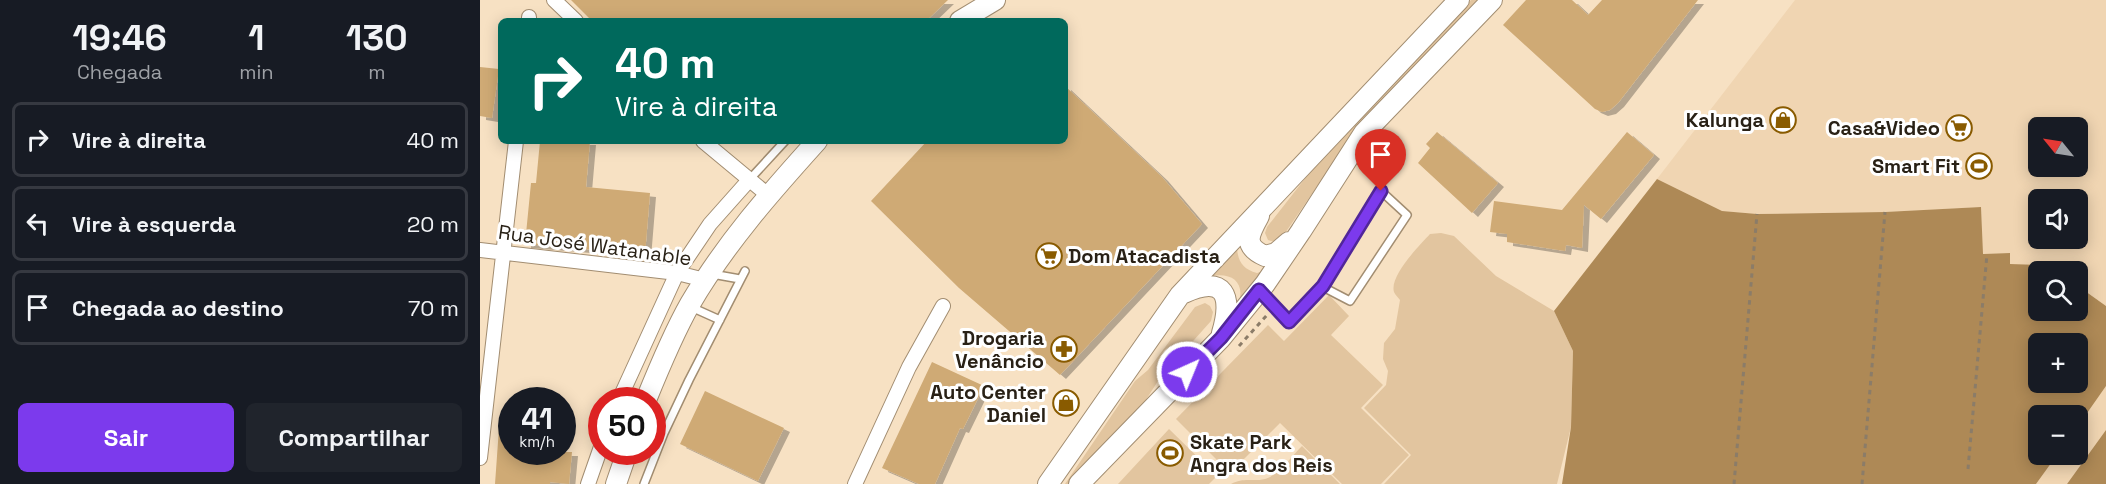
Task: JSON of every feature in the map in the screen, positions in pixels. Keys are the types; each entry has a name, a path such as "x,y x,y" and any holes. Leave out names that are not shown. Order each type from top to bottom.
{"main road":[{"path":"965,18 995,0"},
{"path":"1048,484 1180,295 1459,0"},
{"path":"1079,484 1221,338 1301,231 1364,133 1492,0"},
{"path":"651,387 689,306 707,276 768,195 815,144"},
{"path":"1268,201 1250,233 1250,244 1257,252 1265,256 1276,253 1301,231"},
{"path":"1180,295 1202,286 1212,286 1221,290 1226,298 1227,308 1221,338"},
{"path":"616,484 623,465"}],"street":[{"path":"554,0 573,18"},
{"path":"480,458 516,144"},
{"path":"707,144 768,195"},
{"path":"625,387 677,273 710,224 750,179"},
{"name":"Rua José Watanable","path":"480,250 707,276"},
{"path":"855,484 909,367 943,306"},
{"path":"588,484 595,465"}],"lane":[{"path":"750,179 781,144"},
{"path":"1259,290 1289,322 1323,286 1381,191 1407,215 1350,301 1323,286"},
{"path":"666,429 745,271"},
{"path":"707,276 740,279"},
{"path":"689,306 720,320"},
{"path":"645,484 652,465"}],"path":[{"path":"1862,484 1885,212"},
{"path":"1734,484 1757,214"},
{"path":"1968,469 1987,254"}],"shaded area":[{"path":"1471,0 1482,0 1335,160 1281,239 1275,242 1268,240 1265,233 1267,227 1325,153"},
{"path":"1795,0 2106,0 2106,306 2088,293 2088,261 2028,261 2028,264 2010,264 2009,253 1982,254 1981,207 1885,212 1757,214 1722,211 1657,179"},
{"path":"1657,179 1722,211 1757,214 1885,212 1981,207 1983,254 2010,253 2010,264 2028,264 2028,321 2088,321 2088,293 2106,306 2106,386 2088,412 2088,405 2028,405 2028,465 2050,465 2036,484 1562,484 1571,427 1573,351 1554,311"},
{"path":"1441,233 1454,236 1496,276 1554,311 1573,351 1571,427 1557,484 1384,484 1411,455 1364,408 1386,385 1388,371 1383,359 1384,343 1395,329 1400,300 1394,292 1396,278 1406,261 1430,234"},
{"path":"1237,248 1240,261 1245,267 1257,273 1266,270 1238,305 1240,291 1236,281 1226,276 1211,276"},
{"path":"1329,295 1349,316 1331,335 1383,385 1361,408 1409,455 1381,484 1342,484 1280,423 1230,473 1176,419 1268,325 1284,341"},
{"path":"1205,303 1213,312 1211,321 1160,378 1138,412 1073,484 1065,484 1135,381 1148,370 1195,307"},
{"path":"2106,386 2106,430 2088,455 2088,412"},
{"name":"Skate Park Angra dos Reis","path":"1169,429 1217,476 1209,484 1118,484"},
{"path":"2106,430 2106,484 2067,484 2081,465 2088,465 2088,455"},
{"path":"1302,446 1340,484 1231,484 1269,477"},
{"path":"2050,465 2081,465 2067,484 2036,484"}],"building":[{"path":"571,0 948,0 929,18 589,18"},
{"path":"1526,0 1572,0 1588,15 1602,0 1698,0 1618,103 1610,110 1602,112 1595,109 1503,25"},
{"path":"480,67 498,69 492,118 480,116"},
{"name":"Dom Atacadista","path":"1068,89 1162,177 1202,224 1060,375 959,288 871,201 924,144 1068,144"},
{"path":"1437,132 1498,183 1472,213 1418,163 1430,148 1426,144"},
{"path":"1627,132 1654,155 1601,219 1584,205 1582,248 1566,245 1565,251 1507,242 1507,234 1490,232 1494,201 1562,210"},
{"path":"540,144 590,144 586,187 650,193 645,254 525,244 531,183 536,183"},
{"path":"932,362 984,386 963,429 960,428 935,484 919,484 882,468"},
{"path":"705,391 784,428 758,481 680,444"},
{"path":"498,442 498,465 571,465 569,484 550,482 550,484 495,484"}],"place":[{"name":"Kalunga","path":"1783,120"},
{"name":"Casa&Video","path":"1959,128"},
{"name":"Smart Fit","path":"1979,166"},
{"name":"Dom Atacadista","path":"1049,256"},
{"name":"Drogaria Venâncio","path":"1064,349"},
{"name":"Auto Center Daniel","path":"1066,403"},
{"name":"Skate Park Angra dos Reis","path":"1170,453"}],"route":[{"path":"1187,372 1221,338 1259,290 1289,322 1323,286 1381,191"}]}
